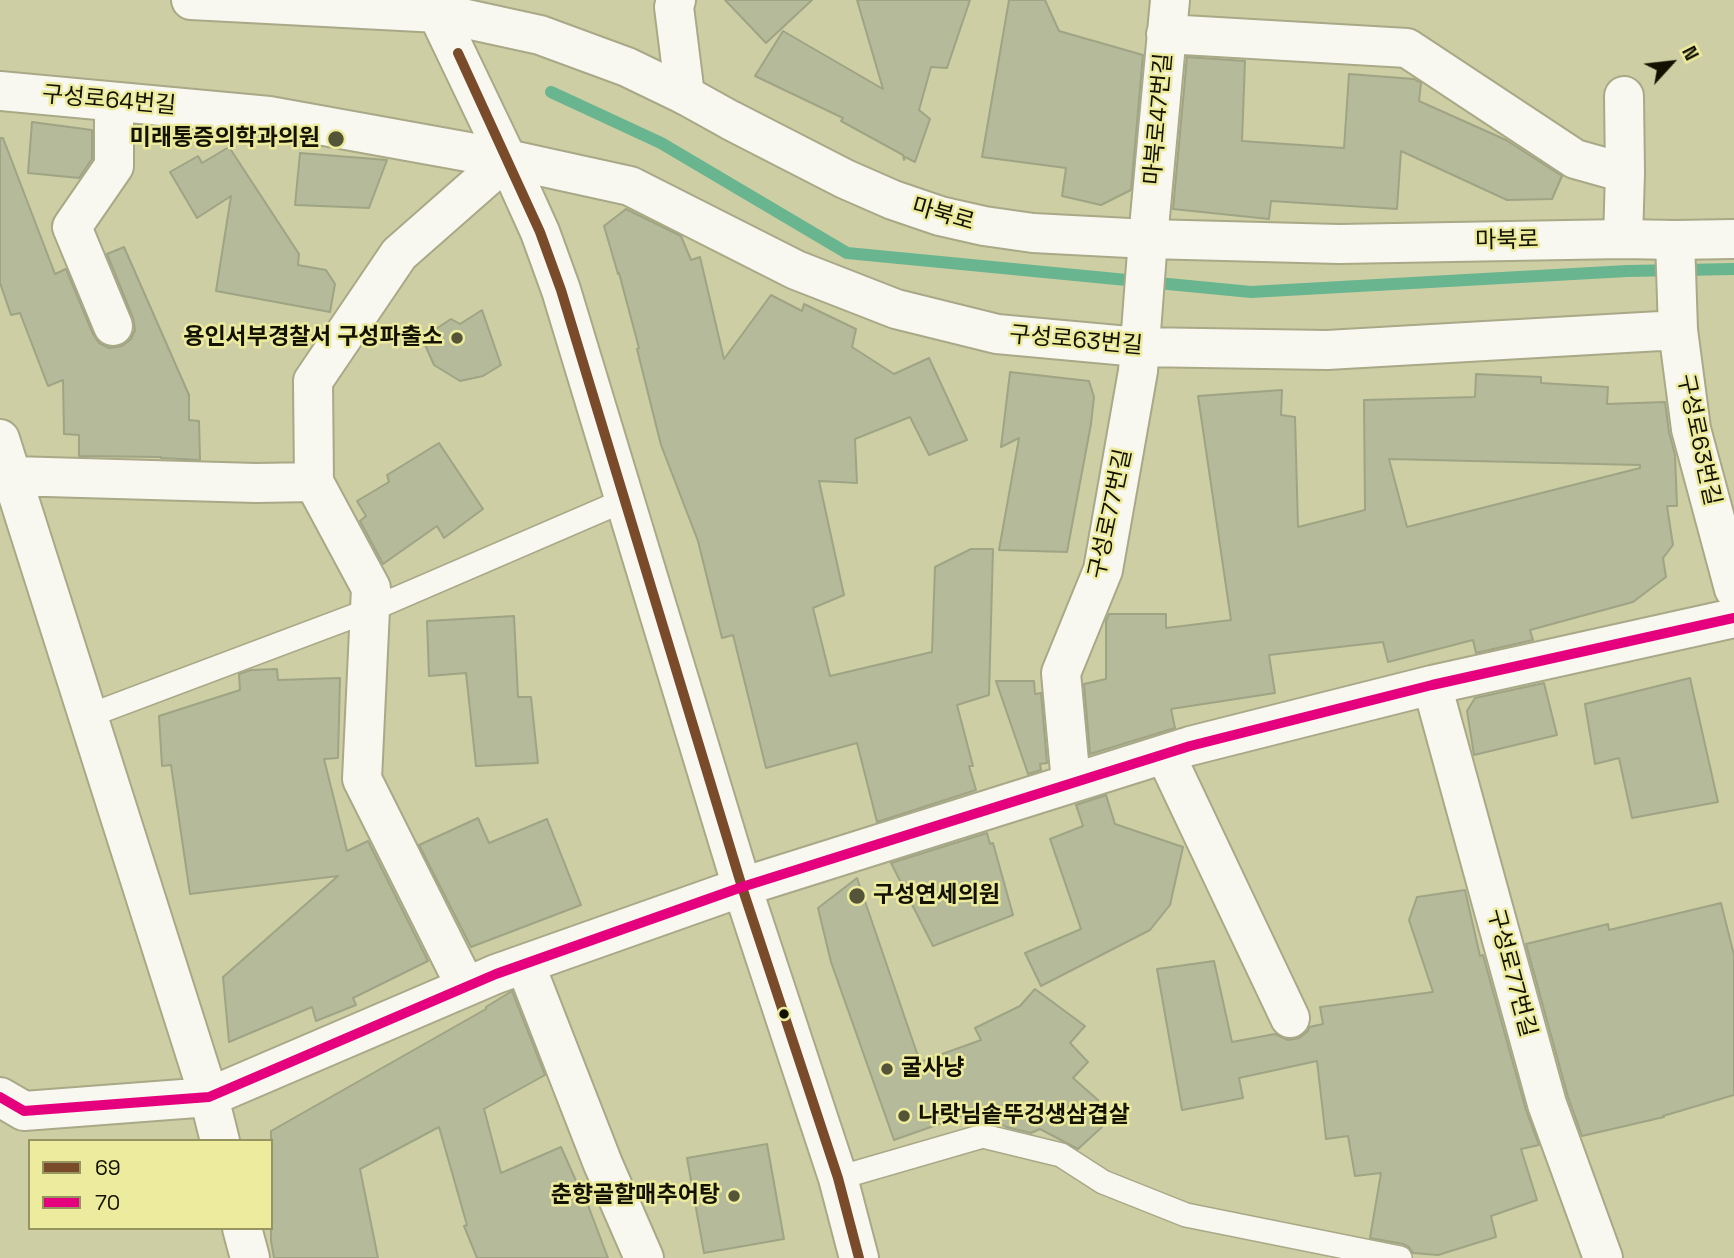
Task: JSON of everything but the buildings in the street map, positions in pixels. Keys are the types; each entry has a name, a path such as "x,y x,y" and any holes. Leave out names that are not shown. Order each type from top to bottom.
{"street":[{"name":"마북로","path":"191,0 435,7 540,35 627,67 845,179 893,200 940,216 984,226 1033,233 1148,239 1339,244 1734,239"},
{"path":"676,0 674,7 685,95"},
{"path":"435,7 540,232 561,290 742,887 838,1178 859,1258"},
{"path":"1168,17 1407,48 1574,159 1626,173"},
{"name":"마북로47번길","path":"1148,239 1168,17"},
{"name":"구성로64번길","path":"0,91 269,116 507,159"},
{"path":"1623,239 1626,173 1624,96"},
{"path":"113,326 72,227 114,166 114,102"},
{"path":"466,987 362,779 371,588 314,482 313,381 400,254 507,159"},
{"name":"구성로63번길","path":"507,159 629,186 796,270 896,309 997,334 1139,347 1327,351 1678,326"},
{"name":"구성로77번길","path":"1071,783 1061,673 1103,570 1138,371 1148,239"},
{"name":"구성로63번길","path":"1675,240 1678,326 1691,429 1734,589"},
{"path":"0,439 209,1097 220,1139"},
{"path":"12,476 256,484 314,482"},
{"path":"0,1097 24,1111 209,1097 525,964 742,887 1071,783 1204,742 1432,685 1734,618"},
{"name":"구성로77번길","path":"1432,685 1547,1104 1604,1258"},
{"path":"1165,754 1290,1018"},
{"path":"525,964 603,1164 644,1258"},
{"path":"243,1230 250,1258"}],"lane":[{"path":"88,716 370,610 625,500"},
{"path":"838,1178 983,1136 1061,1155 1103,1182 1186,1215 1400,1258"}],"waterway":[{"path":"551,92 661,143 847,253 1251,292 1627,271 1734,269"}],"transit line":[{"name":"69","path":"458,53 540,232 561,290 742,887 838,1178 859,1258"},
{"name":"70","path":"0,1097 24,1111 209,1097 496,974 742,887 1190,746 1432,685 1734,618"}],"place":[{"name":"미래통증의학과의원","path":"336,139"},
{"name":"용인서부경찰서 구성파출소","path":"457,338"},
{"name":"구성연세의원","path":"857,896"},
{"name":"굴사냥","path":"887,1069"},
{"name":"나랏님솥뚜겅생삼겹살","path":"904,1116"},
{"name":"춘향골할매추어탕","path":"734,1196"}]}
